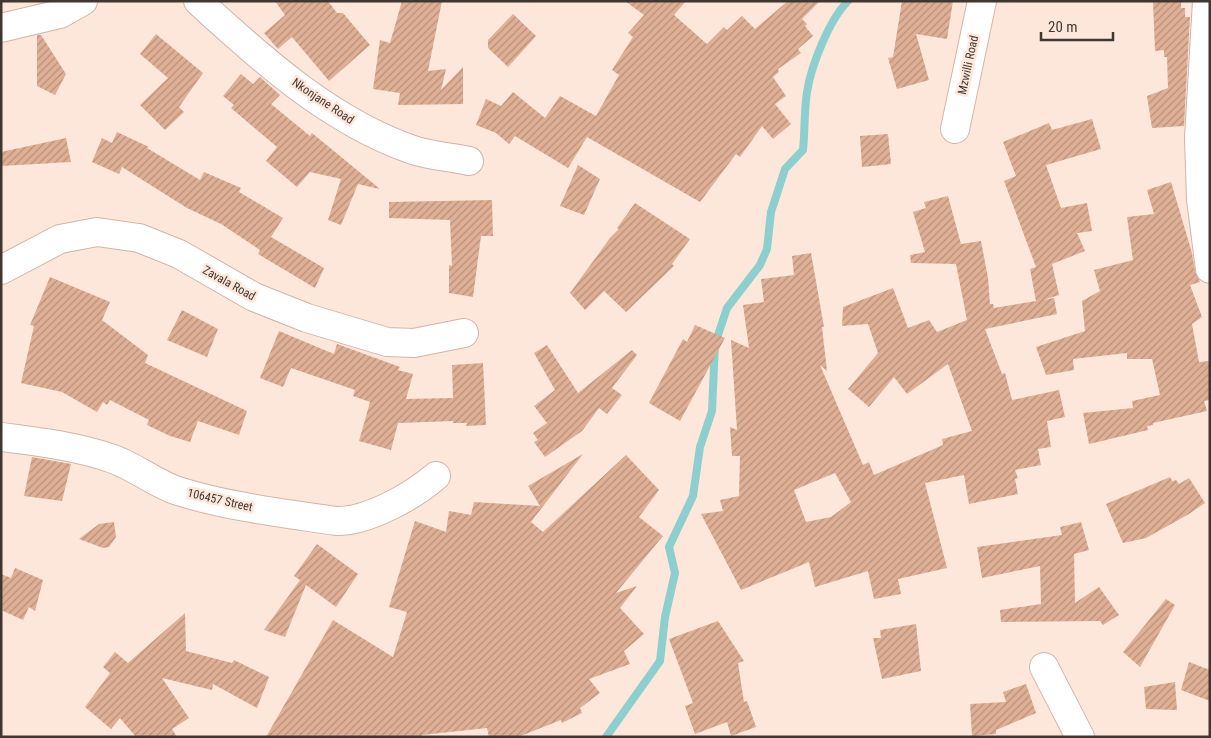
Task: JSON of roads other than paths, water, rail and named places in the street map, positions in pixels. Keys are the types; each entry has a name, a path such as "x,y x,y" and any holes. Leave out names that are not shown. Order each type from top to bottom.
{"street":[{"path":"1,28 60,14 83,1"},
{"name":"Nkonjane Road","path":"198,1 299,87 355,123 415,151 470,160"},
{"name":"Mzwilli Road","path":"956,129 982,1"},
{"path":"1207,1 1199,138 1201,199 1210,269"},
{"name":"Zavala Road","path":"1,270 60,239 97,232 139,238 180,254 254,298 307,318 386,342 414,343 464,333"},
{"name":"106457 Street","path":"1,437 55,444 94,453 114,459 176,490 220,502 336,521 363,517 416,492 436,476"},
{"path":"1044,667 1080,737"}],"waterway":[{"path":"606,737 660,661 665,617 675,573 669,547 693,496 700,447 712,411 715,344 727,308 760,265 767,249 771,212 785,169 803,150 806,99 812,69 828,31 848,1"}]}
